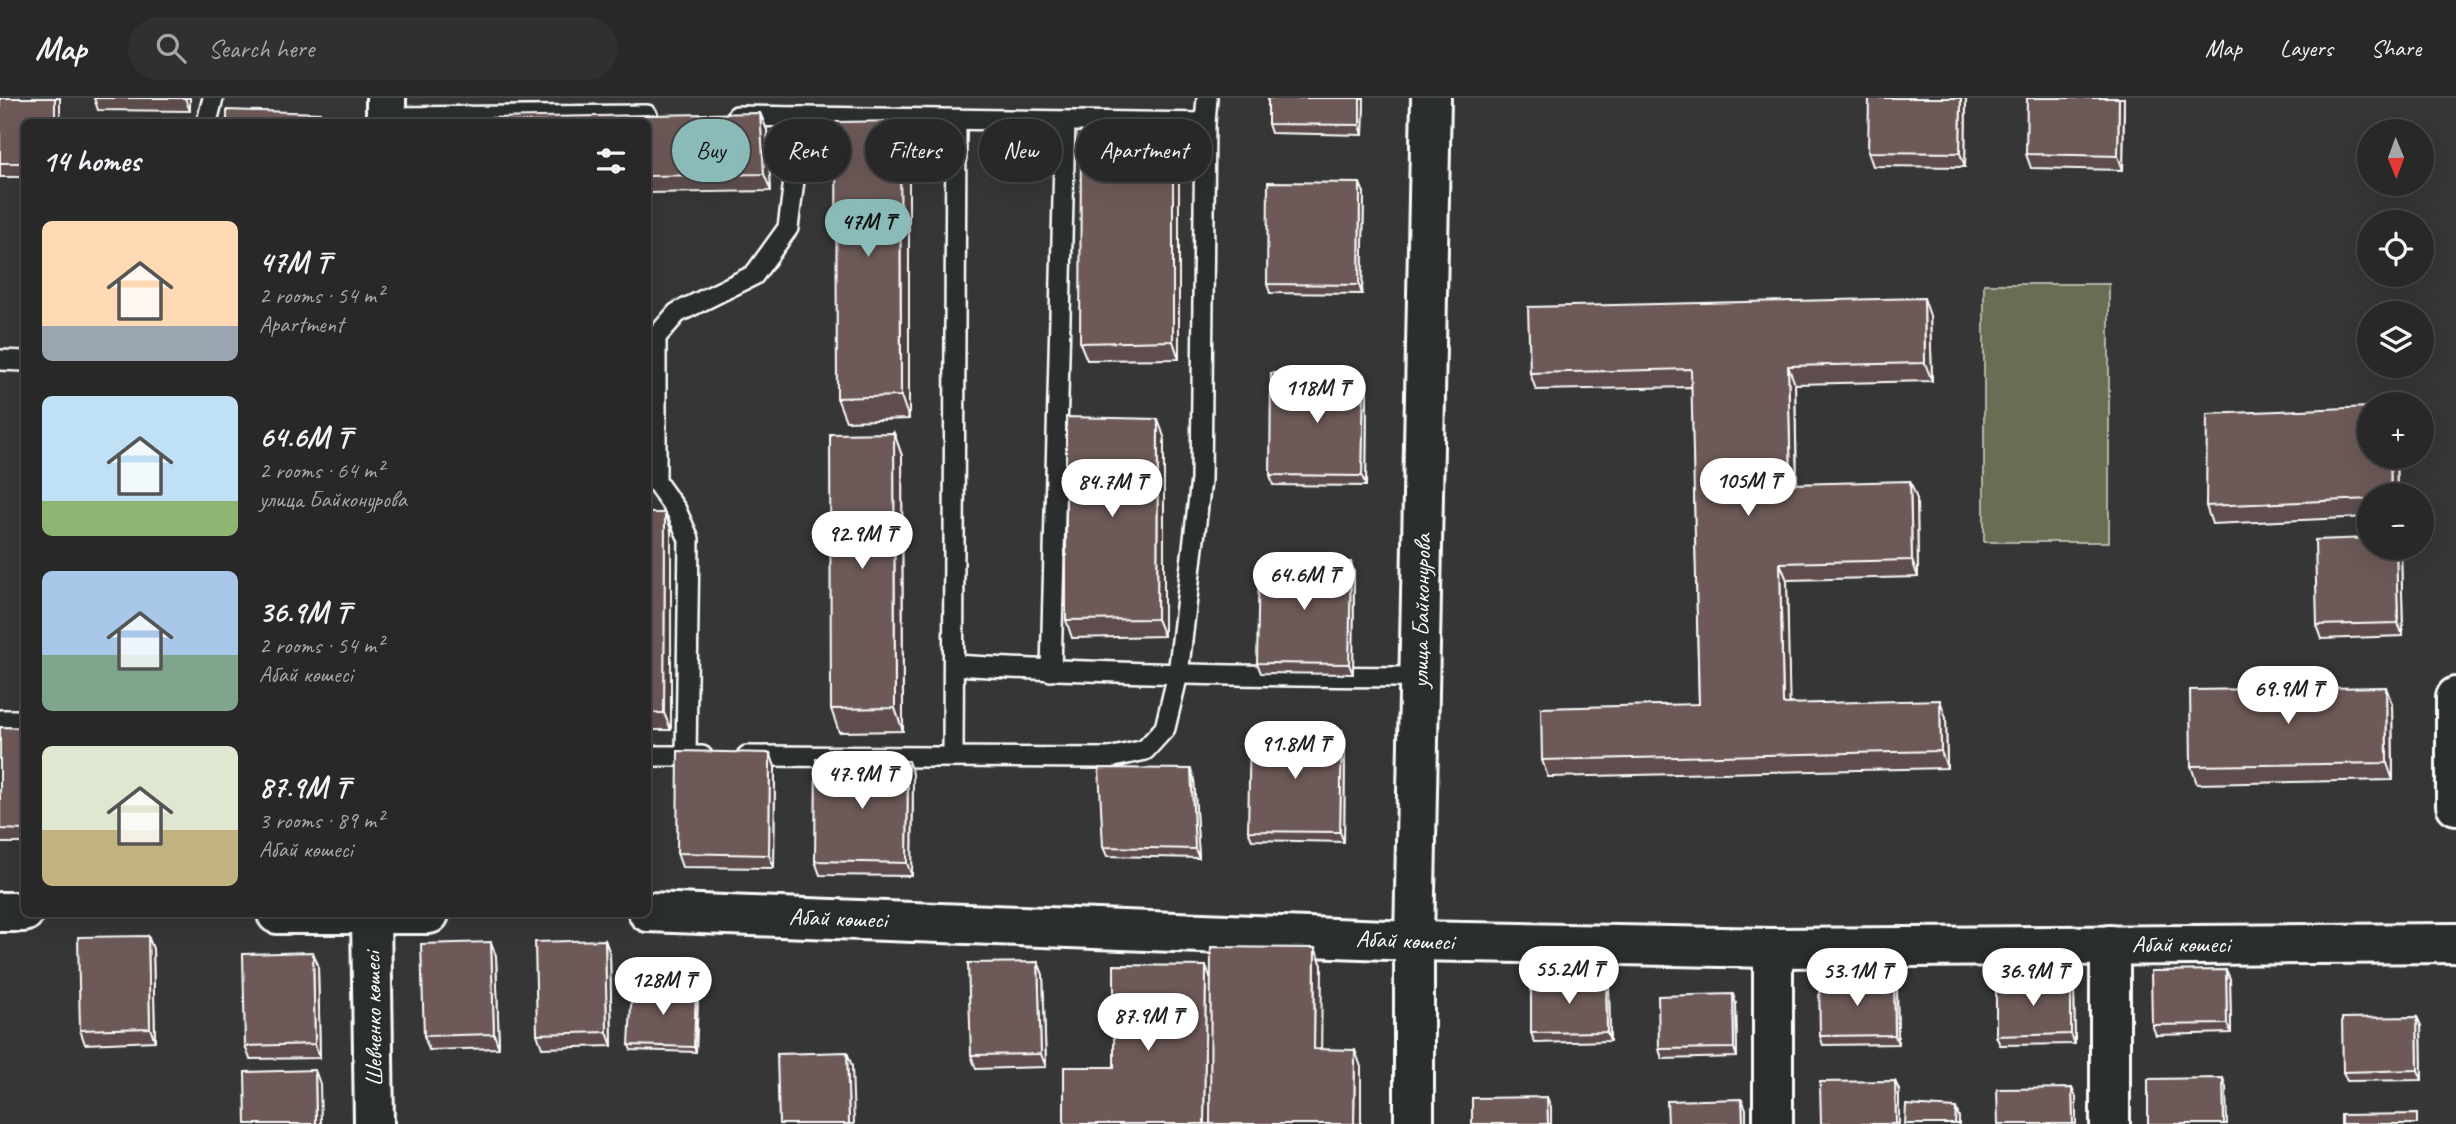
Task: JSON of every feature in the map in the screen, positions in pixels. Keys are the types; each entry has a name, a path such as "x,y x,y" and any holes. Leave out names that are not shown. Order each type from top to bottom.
{"main road":[{"name":"улица Байконурова","path":"1414,1124 1431,98"},
{"path":"2456,697 2456,805"},
{"path":"0,912 21,912"},
{"name":"Абай көшесі","path":"651,912 1415,941 1773,948 2456,943"},
{"name":"Шевченко көшесі","path":"371,917 374,1124"},
{"path":"2110,944 2110,1124"},
{"path":"1773,948 1773,1124"}],"lane":[{"path":"208,119 213,98"},
{"path":"1205,119 1207,98"},
{"path":"384,107 597,107 664,115"},
{"path":"719,116 802,117 825,108 945,119"},
{"path":"686,756 690,539 676,510 656,482 656,337 677,313 754,275 788,228 802,117"},
{"path":"965,120 1076,121"},
{"path":"1051,671 1065,121"},
{"path":"953,757 956,182"},
{"path":"651,755 1109,758 1145,750 1165,728 1178,674 1201,480 1204,182"},
{"path":"0,360 21,361"},
{"path":"954,664 1051,671 1420,677"},
{"path":"0,720 21,720"}],"green space":[{"path":"1984,284 2109,284 2109,542 1984,542"}],"building":[{"path":"0,98 55,98 55,119 21,119 21,163 0,163"},
{"path":"1268,98 1360,98 1360,125 1268,124"},
{"path":"1869,98 1961,98 1960,153 1868,152"},
{"path":"2027,98 2119,98 2118,156 2026,154"},
{"path":"227,110 320,113 320,119 227,119"},
{"path":"760,113 764,174 750,174 750,119 672,119 672,176 651,176 651,119 484,119"},
{"path":"851,122 865,122 865,182 900,182 901,396 837,398 836,182 851,182"},
{"path":"1081,182 1173,182 1173,341 1080,343"},
{"path":"1268,182 1360,183 1359,285 1267,284"},
{"path":"1924,298 1925,363 1788,366 1791,484 1910,481 1912,560 1780,563 1783,704 1940,700 1941,751 1542,760 1541,708 1699,704 1691,369 1530,373 1528,307"},
{"path":"1271,373 1364,375 1362,476 1270,475"},
{"path":"2357,408 2357,469 2390,469 2391,483 2357,483 2357,500 2206,506 2207,414"},
{"path":"1066,417 1158,419 1157,619 1066,620"},
{"path":"894,433 895,708 831,709 830,434"},
{"path":"651,513 665,513 664,713 651,713"},
{"path":"2357,538 2357,560 2396,560 2398,623 2317,625 2315,540"},
{"path":"1259,561 1351,562 1349,664 1257,663"},
{"path":"2386,687 2387,763 2191,766 2190,690"},
{"path":"0,727 21,728 21,830 0,829"},
{"path":"1250,729 1342,730 1340,832 1248,831"},
{"path":"678,751 770,753 769,855 677,853"},
{"path":"816,759 908,761 907,863 815,861"},
{"path":"1099,768 1191,769 1195,849 1103,847"},
{"path":"148,936 150,1028 80,1030 78,937"},
{"path":"605,940 607,1032 537,1034 535,942"},
{"path":"491,942 494,1034 424,1036 421,944"},
{"path":"1211,947 1315,948 1314,1049 1355,1050 1354,1124 1210,1124"},
{"path":"313,952 315,1044 245,1046 243,954"},
{"path":"1038,962 1041,1054 971,1055 968,963"},
{"path":"1114,965 1206,966 1204,1124 1064,1124 1064,1067 1114,1067"},
{"path":"2226,970 2227,1024 2152,1025 2151,971"},
{"path":"1606,978 1607,1032 1531,1033 1531,979"},
{"path":"2071,980 2071,1034 1996,1036 1996,981"},
{"path":"1894,981 1895,1035 1820,1036 1819,982"},
{"path":"632,986 696,989 694,1047 629,1045"},
{"path":"1733,994 1734,1048 1659,1049 1658,996"},
{"path":"2417,1017 2418,1070 2343,1072 2342,1018"},
{"path":"847,1052 849,1124 779,1124 777,1054"},
{"path":"315,1070 316,1124 246,1124 245,1072"},
{"path":"2223,1078 2224,1124 2148,1124 2148,1079"},
{"path":"1895,1081 1896,1124 1821,1124 1820,1082"},
{"path":"2072,1088 2073,1124 1998,1124 1997,1089"},
{"path":"1547,1097 1548,1124 1472,1124 1472,1098"},
{"path":"1742,1099 1743,1124 1668,1124 1667,1101"},
{"path":"1906,1105 1956,1108 1955,1124 1905,1124"},
{"path":"2417,1114 2417,1124 2341,1124 2341,1115"}]}
